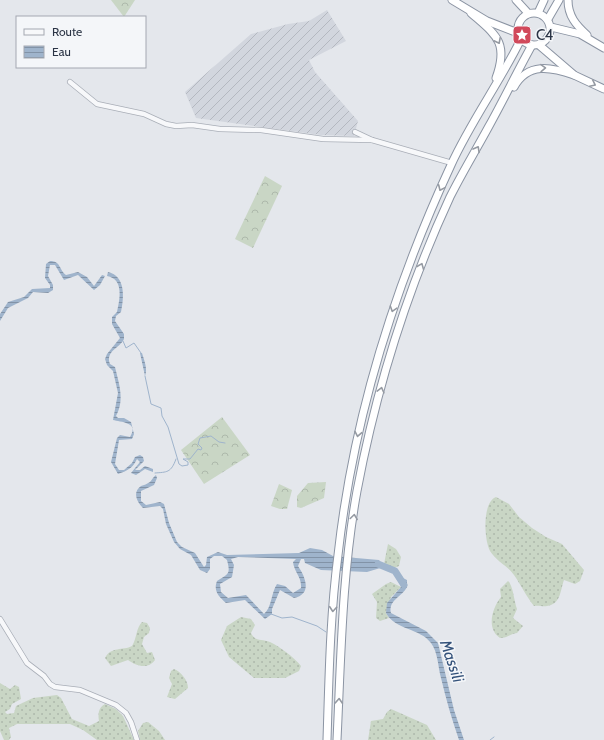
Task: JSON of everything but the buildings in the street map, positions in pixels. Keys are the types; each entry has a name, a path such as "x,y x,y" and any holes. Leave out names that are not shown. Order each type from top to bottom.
{"highway":[{"path":"327,740 332,624 338,554 360,426 376,363 395,302 412,257 452,163 490,91 501,65 502,49 500,40 471,13 452,0"},
{"path":"516,0 528,14"},
{"path":"538,13 544,0"},
{"path":"548,19 559,0"},
{"path":"568,0 568,11 573,21 592,40"},
{"path":"471,13 536,45 574,75"},
{"path":"337,740 348,556 357,492 365,453 390,357 420,267 451,197 504,99 536,45 549,37 551,27 548,19 538,13 528,14 520,20 520,36 502,75 490,91"},
{"path":"551,27 580,34 604,48"},
{"path":"504,99 518,80 533,69 551,68 574,75 604,89"}],"street":[{"path":"70,82 97,104 144,114 176,126 192,125 220,129 261,130 323,140 372,140"},
{"path":"355,132 372,140 452,163"},
{"path":"0,619 27,663 44,676 50,684 55,687 80,690 116,705 126,713 131,722 137,740"}],"shaded area":[{"path":"327,10 346,41 309,60 315,72 358,121 354,136 321,135 196,118 185,92 251,34 288,24 309,21"}],"green space":[{"path":"111,0 135,0 123,16"},
{"path":"265,176 282,186 253,248 235,239"},
{"path":"222,417 250,455 204,484 181,450"},
{"path":"326,482 324,498 301,508 297,507 297,496 308,483"},
{"path":"279,484 292,490 287,509 280,509 271,506"},
{"path":"496,497 509,504 519,517 532,528 546,537 562,544 584,570 580,581 575,584 564,580 559,596 552,605 534,606 512,572 490,551 486,539 486,513 491,500"},
{"path":"388,544 396,549 401,557 399,566 392,569 384,564"},
{"path":"508,581 510,583 517,609 513,618 523,626 517,633 500,638 493,629 492,618 495,607 501,597 500,589"},
{"path":"391,582 401,587 391,597 386,613 389,618 380,621 376,618 377,602 372,594"},
{"path":"241,617 251,619 255,625 251,633 255,638 270,642 287,652 295,659 301,666 299,671 285,678 254,678 229,657 221,640 227,626"},
{"path":"142,622 147,623 150,628 149,633 144,637 142,644 147,653 152,652 155,660 149,665 145,666 135,664 128,660 111,666 105,658 114,650 132,646"},
{"path":"174,669 184,677 188,688 175,699 167,697 172,684 169,678 171,671"},
{"path":"0,683 10,689 15,685 19,687 21,699 12,704 10,709 5,712 7,714 14,713 16,706 33,698 57,695 61,698 72,719 89,726 99,721 99,711 105,704 116,709 123,716 134,740 97,740 83,730 70,724 17,724 9,728 11,737 9,740 4,740 0,731"},
{"path":"391,709 427,725 436,740 368,740 371,721 383,719 387,712"},
{"path":"148,722 159,731 165,740 140,740 138,731 143,723"}],"water":[{"path":"50,261 56,262 66,275 78,272 87,277 94,286 102,275 105,276 100,285 94,290 78,275 64,280 55,265 50,265 48,276 53,285 53,290 48,293 33,292 28,298 8,308 0,321 0,314 8,302 24,297 32,289 50,288 50,285 45,278 46,264"},
{"path":"108,272 114,274 118,278 121,283 123,294 121,312 116,316 115,321 124,334 124,339 111,353 109,360 110,364 115,367 121,398 119,410 116,416 131,422 132,427 124,422 113,420 118,393 113,371 107,365 105,359 107,354 120,338 112,324 112,317 117,312 120,290 116,281 107,276"},
{"path":"140,353 142,353 145,364 145,376"},
{"path":"133,429 134,434 132,439 119,440 115,464 119,470 124,470 132,463 135,457 140,455 143,457 144,461 135,470 140,470 145,466 153,469 153,472 145,469 136,475 131,473 140,462 137,459 134,465 129,469 118,474 111,462 117,438 120,435 130,437"},
{"path":"156,475 157,478 154,485 141,491 141,501 146,505 160,502 164,504 169,523 177,542 182,547 195,553 204,567 206,565 207,557 218,552 227,555 299,553 310,548 322,550 333,556 379,560 387,566 367,572 321,570 305,563 304,559 301,559 298,566 306,585 303,593 294,598 280,590 272,609 272,614 265,619 245,600 226,603 217,594 217,581 228,574 229,569 227,560 222,556 214,556 210,559 210,569 207,573 200,570 191,555 180,549 174,542 166,524 163,509 160,506 143,508 141,506 136,497 138,488 150,482","holes":["238,557 296,559 293,562 301,588 293,593 285,586 277,584 269,608 264,614 246,595 228,598 221,592 220,584 232,577 234,565 231,559"]},
{"path":"401,577 407,580 407,587 393,602 391,613 426,631 438,643 454,710 464,740 459,740 456,732 436,655 431,643 421,634 395,623 386,613 387,603 401,587 399,579"}],"waterway":[{"path":"123,341 126,348 134,343 141,353"},
{"path":"145,376 151,404 161,408 162,416 168,427 179,464 182,466 188,465 188,462 183,459 190,459 198,449 201,450 202,448 198,444 200,438 211,436 219,442 225,443"},
{"path":"155,473 168,471 176,459"},
{"name":"Massili","path":"378,564 395,571 404,585"},
{"path":"271,614 282,618 292,617 317,626 326,632"},
{"path":"490,740 494,737"}],"place":[{"name":"C4","path":"522,35"}]}
